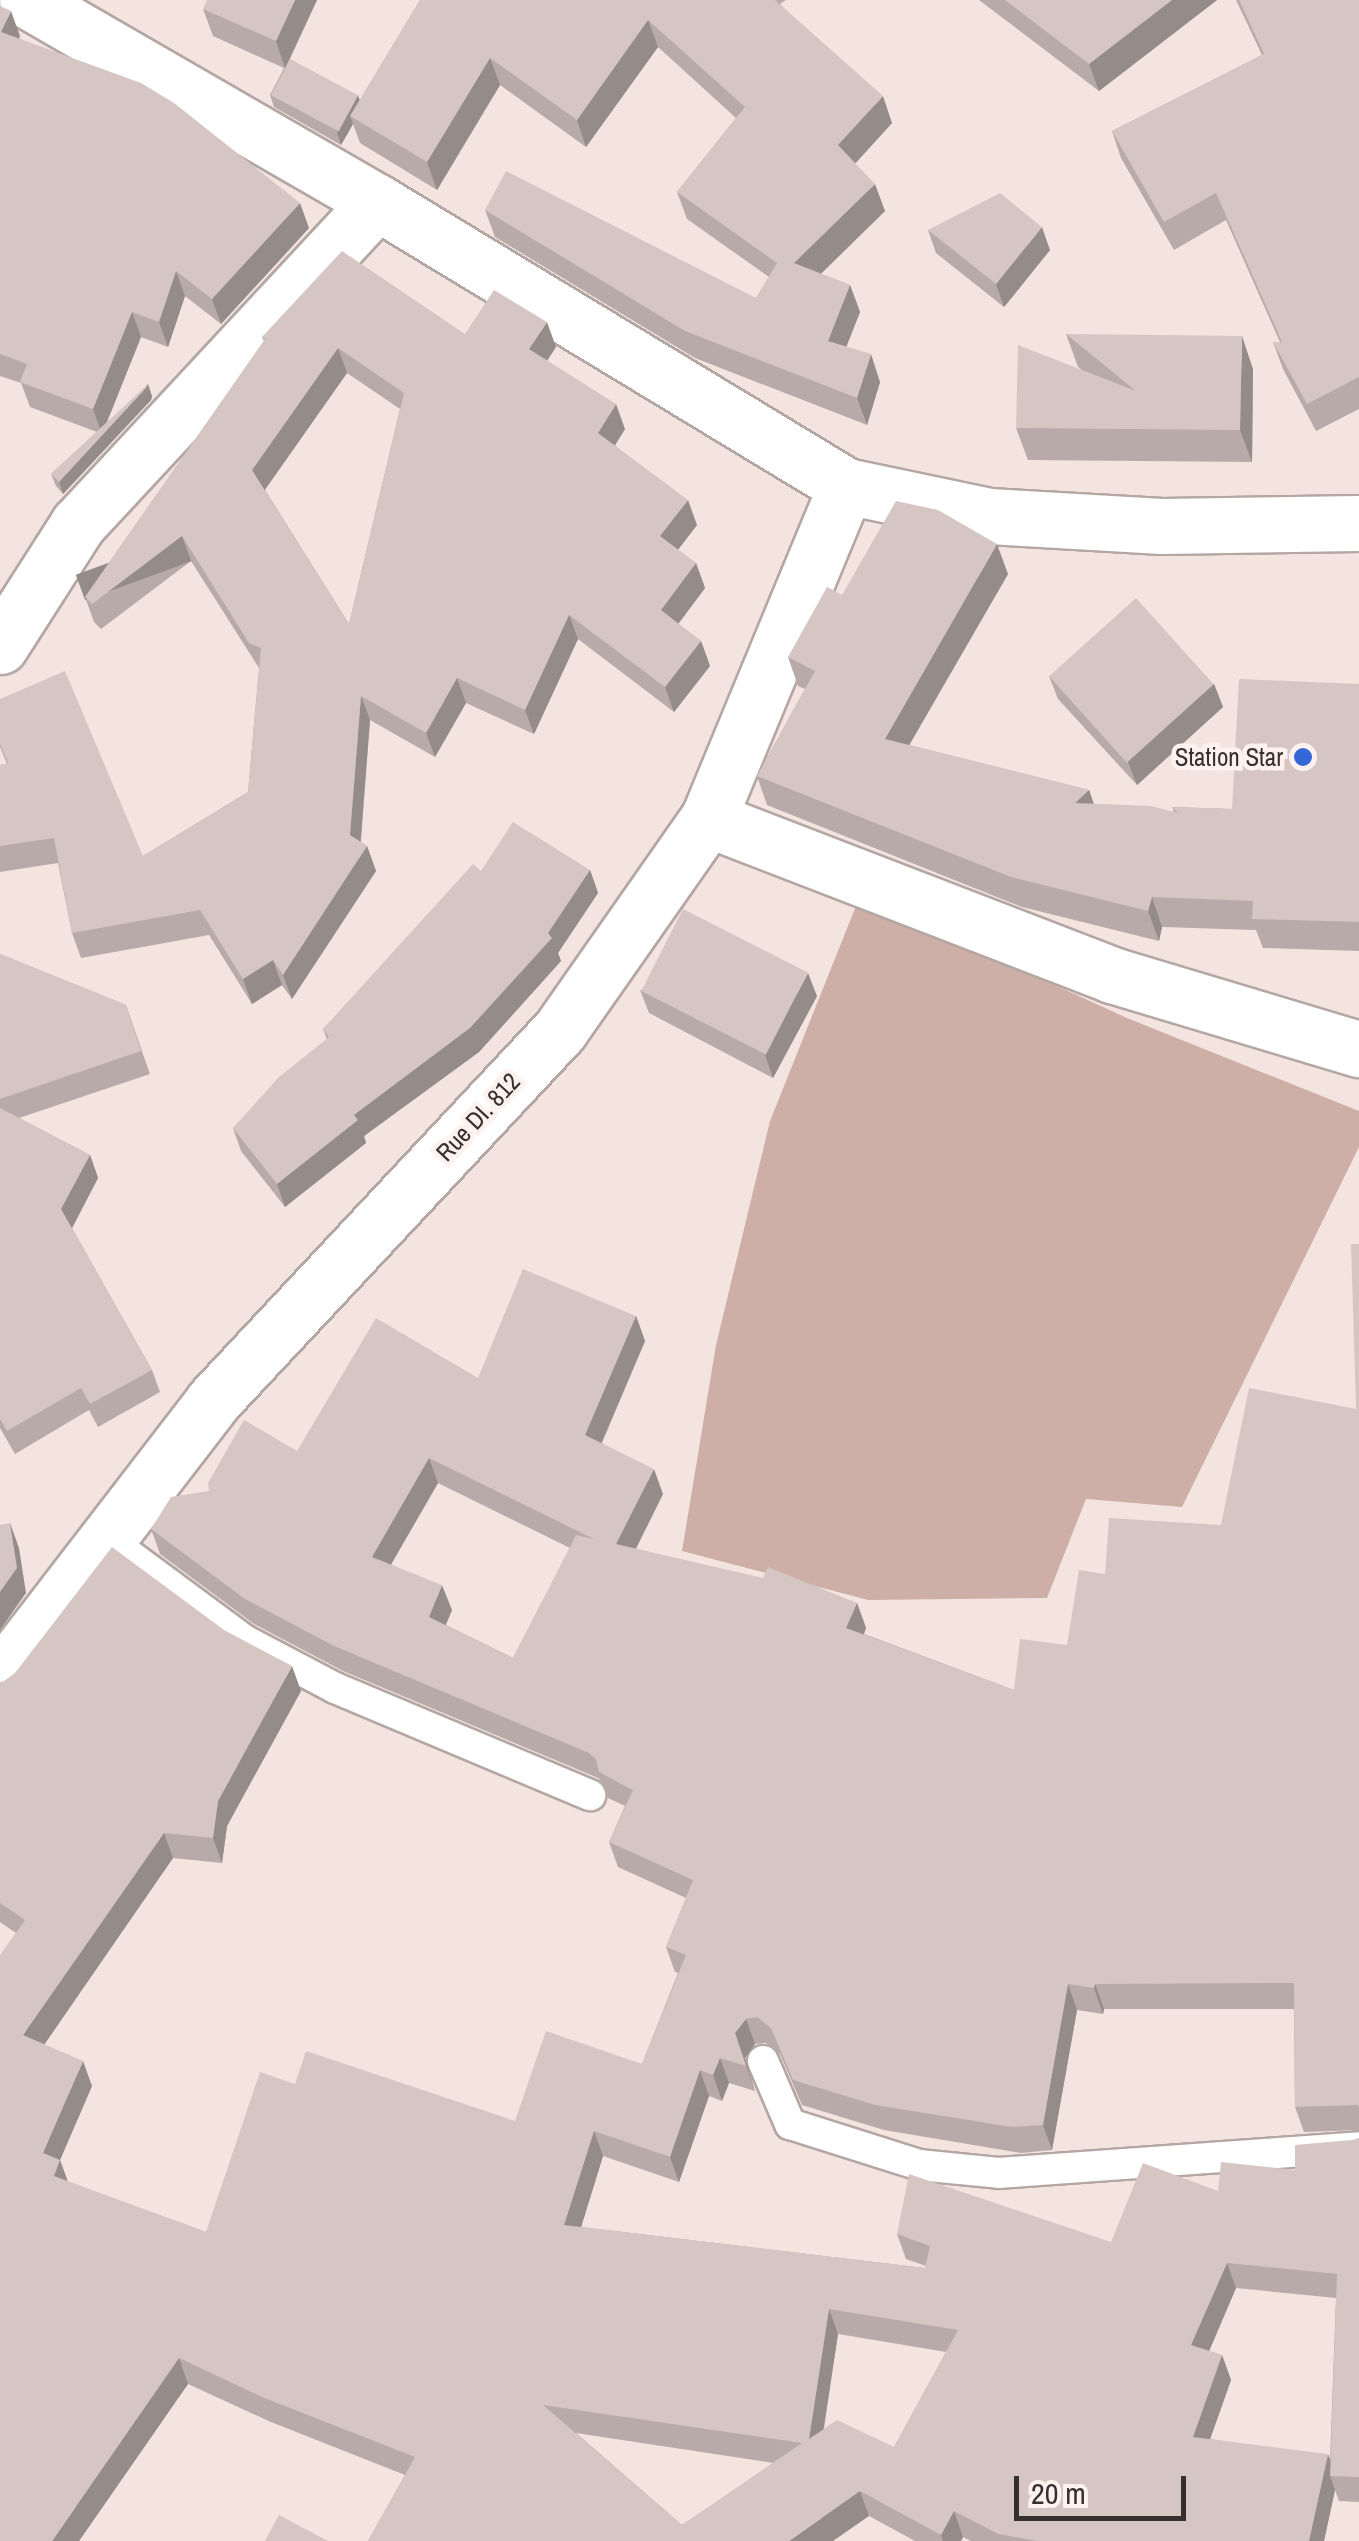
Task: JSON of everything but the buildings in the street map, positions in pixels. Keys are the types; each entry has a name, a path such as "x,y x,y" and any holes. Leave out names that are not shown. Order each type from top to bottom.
{"street":[{"path":"27,0 377,202 846,486 989,516 1162,526 1359,523"},
{"path":"0,646 78,524 377,202"},
{"name":"Rue DI. 812","path":"0,1678 213,1400 560,1030 708,819 846,486"},
{"path":"708,819 1112,975 1359,1049"}],"lane":[{"path":"109,1540 259,1648 335,1688 590,1794"},
{"path":"763,2061 790,2124 919,2164 999,2173 1359,2146"}],"shaded area":[{"path":"860,896 1127,1018 1359,1111 1359,1147 1182,1507 1086,1499 1047,1598 868,1600 682,1551 716,1345 770,1121"}],"place":[{"name":"Station Star","path":"1303,757"}]}
